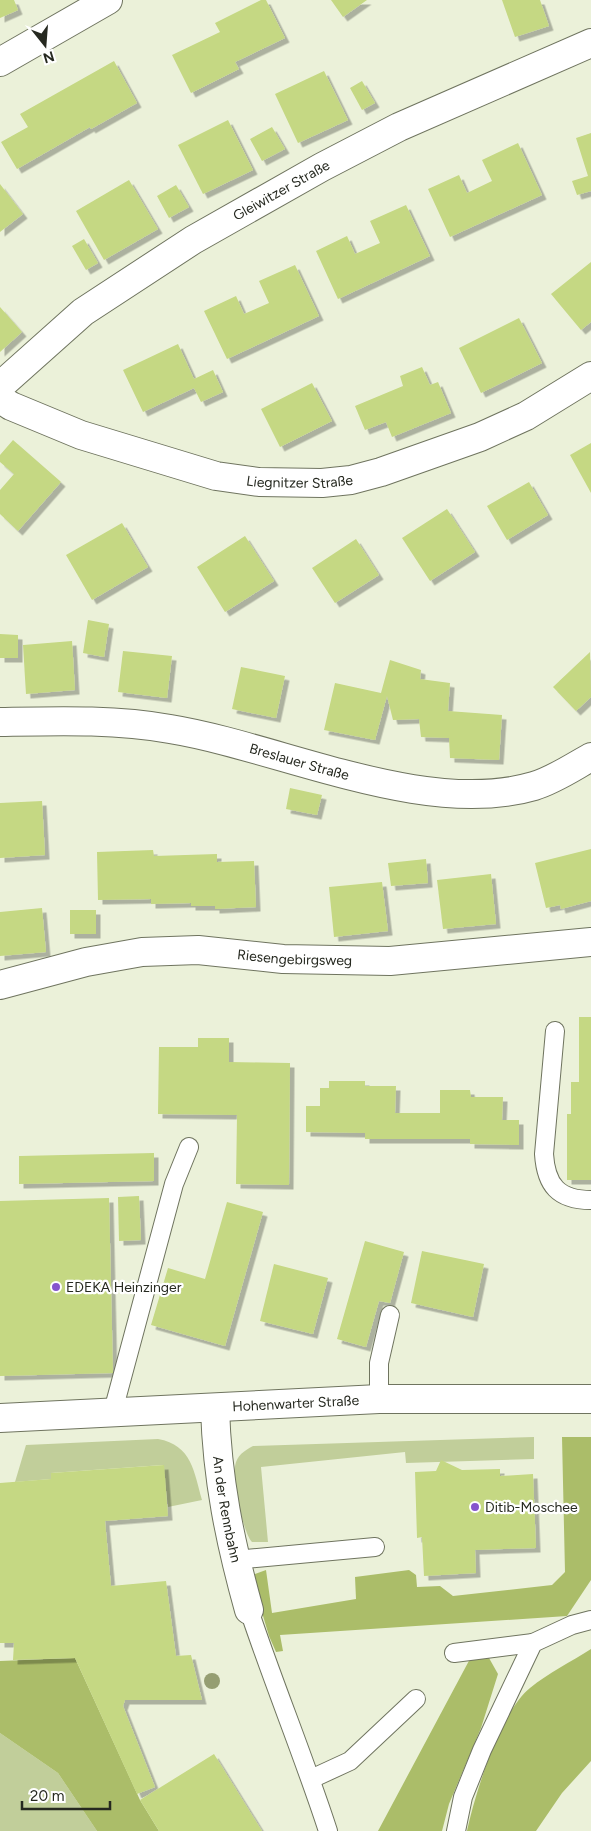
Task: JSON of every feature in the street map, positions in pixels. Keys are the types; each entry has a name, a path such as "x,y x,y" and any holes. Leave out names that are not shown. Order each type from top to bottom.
{"street":[{"path":"0,62 108,0"},
{"name":"Gleiwitzer Straße","path":"0,386 83,312 193,240 322,167 399,127 591,43"},
{"name":"Liegnitzer Straße","path":"0,399 11,406 81,435 200,471 245,480 322,484 381,472 480,437 526,416 591,376"},
{"name":"Breslauer Straße","path":"0,722 106,723 170,728 231,742 392,786 465,794 504,792 534,786 591,757"},
{"name":"Riesengebirgsweg","path":"0,985 86,962 142,952 198,950 283,959 390,961 591,942"},
{"name":"Hohenwarter Straße","path":"0,1418 379,1399 591,1399"},
{"name":"An der Rennbahn","path":"215,1408 216,1447 222,1494 235,1560 249,1610"}],"lane":[{"path":"555,1031 544,1154 545,1172 557,1191 579,1200 591,1200"},
{"path":"114,1411 174,1184 189,1147"},
{"path":"379,1399 379,1362 390,1315"},
{"path":"235,1560 375,1547"},
{"path":"249,1610 274,1687 311,1779 328,1831"},
{"path":"454,1653 534,1643 557,1631 591,1620"},
{"path":"456,1831 463,1797 482,1750 534,1643"},
{"path":"311,1779 350,1761 416,1699"}],"green space":[{"path":"534,1437 534,1459 406,1463 405,1452 261,1467 268,1542 252,1542 245,1528 239,1506 234,1473 239,1456 253,1446"},
{"path":"562,1437 591,1437 591,1580 567,1616 280,1635 283,1651 276,1652 269,1636 253,1582 255,1574 266,1570 272,1613 356,1599 355,1577 409,1570 416,1575 417,1587 440,1586 453,1596 552,1585 565,1572"},
{"path":"158,1439 178,1447 185,1454 194,1470 202,1500 168,1507 163,1465 51,1473 51,1479 15,1482 26,1445"},
{"path":"591,1649 591,1761 562,1793 536,1831 467,1831 476,1796 490,1755 509,1715 519,1700 530,1688 552,1672"},
{"path":"471,1657 489,1658 498,1674 481,1728 449,1804 442,1831 378,1831"},
{"path":"75,1658 140,1800 159,1831 97,1831 58,1773 0,1733 0,1661"},
{"path":"0,1733 58,1773 97,1831 0,1831"}],"building":[{"path":"0,0 14,0 18,10 0,18"},
{"path":"261,0 266,0 285,38 235,62 239,69 191,93 172,55 220,32 215,23"},
{"path":"331,0 367,0 343,17"},
{"path":"502,0 540,0 549,26 515,37"},
{"path":"114,61 137,103 91,129 90,127 17,169 1,142 28,127 20,114"},
{"path":"324,71 348,120 298,143 275,94"},
{"path":"362,81 375,103 362,110 350,88"},
{"path":"228,120 253,170 203,194 178,145"},
{"path":"272,127 285,149 262,161 250,139"},
{"path":"591,133 591,191 577,195 572,181 588,176 576,138"},
{"path":"518,143 542,195 450,237 428,189 459,175 467,193 492,181 482,160"},
{"path":"129,180 158,229 104,260 76,211"},
{"path":"0,184 23,214 0,232"},
{"path":"176,185 189,207 169,218 157,196"},
{"path":"406,205 430,256 338,299 316,251 347,236 355,254 380,243 370,221"},
{"path":"84,239 98,263 86,270 72,246"},
{"path":"591,262 591,322 581,330 551,294"},
{"path":"295,265 319,316 227,359 204,311 236,296 244,314 269,303 259,281"},
{"path":"0,307 22,332 0,352"},
{"path":"519,318 542,363 481,393 459,348"},
{"path":"178,344 194,379 213,370 223,392 201,402 194,388 143,412 123,370"},
{"path":"422,367 430,385 438,382 451,413 392,437 386,422 365,430 355,406 403,386 400,376"},
{"path":"312,383 332,421 280,447 261,409"},
{"path":"13,440 61,482 18,531 0,514 0,490 14,474 0,462 0,455"},
{"path":"591,443 591,493 570,455"},
{"path":"529,482 548,515 507,540 487,506"},
{"path":"447,509 475,552 430,581 402,538"},
{"path":"122,523 148,567 92,600 66,555"},
{"path":"245,536 274,581 225,612 197,567"},
{"path":"356,539 379,575 335,603 312,568"},
{"path":"88,620 109,624 104,657 83,653"},
{"path":"0,634 18,635 18,658 0,658"},
{"path":"72,641 75,690 26,694 23,645"},
{"path":"123,651 172,656 167,698 118,692"},
{"path":"590,652 591,697 576,711 553,687"},
{"path":"390,660 421,670 420,679 450,683 448,711 502,715 499,760 450,758 449,738 421,737 419,719 393,720 387,696 375,740 324,730 335,683 381,693"},
{"path":"241,667 285,676 276,718 232,709"},
{"path":"290,788 322,795 317,815 286,809"},
{"path":"42,801 45,855 0,858 0,803"},
{"path":"591,849 591,901 561,909 560,905 546,908 535,863"},
{"path":"153,850 154,856 217,854 217,862 254,861 256,907 215,909 215,906 191,906 191,903 151,904 151,899 98,900 97,852"},
{"path":"426,859 428,883 391,886 388,863"},
{"path":"491,874 496,924 443,929 437,880"},
{"path":"382,882 388,931 334,937 329,887"},
{"path":"42,908 46,952 0,956 0,912"},
{"path":"70,910 96,910 96,934 70,934"},
{"path":"579,1017 591,1017 591,1180 567,1180 567,1114 571,1114 571,1082 579,1082"},
{"path":"198,1038 229,1038 229,1062 290,1063 289,1185 236,1184 237,1115 158,1114 159,1047 198,1047"},
{"path":"329,1081 365,1081 365,1086 396,1086 395,1113 440,1113 440,1090 470,1090 471,1097 503,1097 502,1120 519,1120 519,1145 470,1144 470,1139 365,1139 365,1133 306,1132 306,1106 320,1106 320,1088 329,1088"},
{"path":"154,1153 154,1181 19,1184 19,1156"},
{"path":"139,1196 141,1240 119,1241 118,1197"},
{"name":"EDEKA Heinzinger","path":"109,1198 113,1373 0,1376 0,1201"},
{"path":"227,1202 263,1212 225,1346 151,1325 168,1268 205,1279"},
{"path":"365,1241 404,1252 390,1303 379,1301 366,1347 337,1339"},
{"path":"422,1251 484,1264 473,1317 411,1303"},
{"path":"274,1264 328,1278 313,1334 260,1321"},
{"name":"Ditib-Moschee","path":"441,1460 462,1470 500,1469 500,1476 533,1474 536,1548 475,1550 476,1573 424,1576 422,1537 417,1538 415,1472 436,1471"},
{"path":"164,1465 168,1516 105,1521 111,1586 166,1581 176,1656 191,1655 202,1700 125,1700 123,1706 155,1787 137,1794 75,1658 13,1660 14,1643 0,1643 0,1483 51,1479 51,1473"},
{"path":"214,1754 262,1831 159,1831 140,1800"}],"place":[{"name":"EDEKA Heinzinger","path":"56,1287"},
{"name":"Ditib-Moschee","path":"475,1507"}]}
